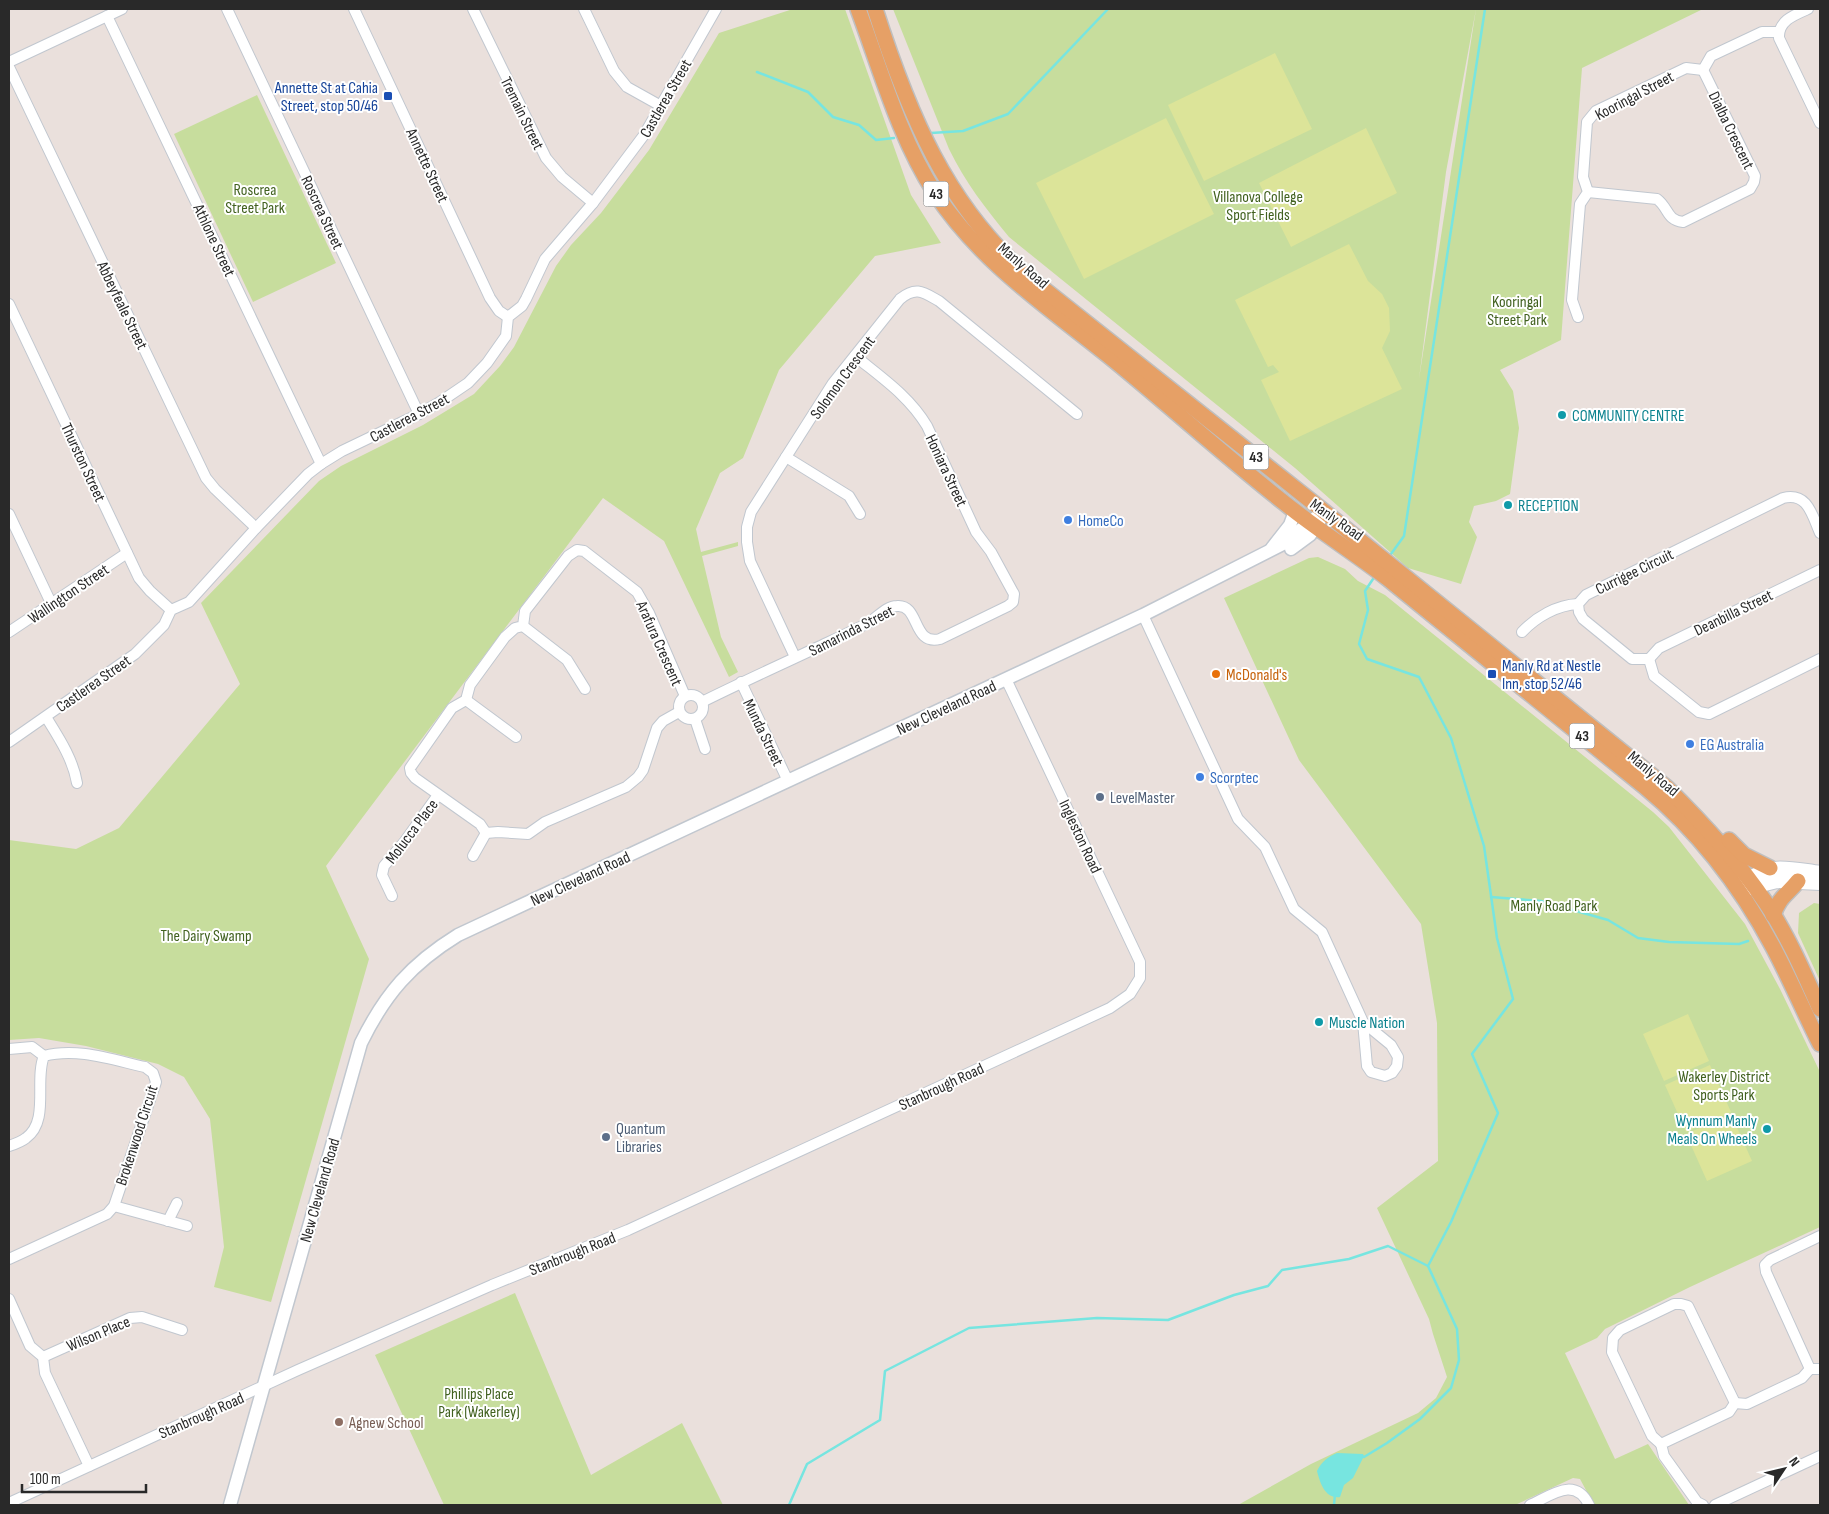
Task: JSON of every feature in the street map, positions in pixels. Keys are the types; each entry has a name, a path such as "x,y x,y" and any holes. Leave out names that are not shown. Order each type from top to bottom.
{"main road":[{"name":"Manly Road","path":"858,9 907,142 935,193 973,242 1014,282 1115,361 1200,434 1295,511 1387,578 1661,800 1692,831 1737,889 1773,947 1820,1044"},
{"name":"Manly Road","path":"875,9 899,82 918,128 959,198 988,237 1031,279 1666,788 1718,840 1751,882 1773,915 1797,959 1820,1008"},
{"path":"1666,788 1677,790 1686,796 1744,855 1770,868 1820,873"},
{"path":"1737,889 1751,882 1770,868"},
{"path":"1751,882 1798,881 1820,883"},
{"path":"1773,915 1780,900 1798,881"}],"street":[{"path":"9,62 122,9"},
{"name":"Roscrea Street","path":"227,9 418,414"},
{"name":"Annette Street","path":"354,9 490,298 499,311 508,317"},
{"name":"Tremain Street","path":"473,9 546,158 562,177 593,203"},
{"path":"584,9 614,72 627,87 662,106"},
{"name":"Castlerea Street","path":"9,742 135,654 164,625 171,610 189,602 308,474 342,451 418,414 468,383 487,363 506,336 508,317 522,306 545,259 593,203 644,135 716,9"},
{"path":"1808,9 1783,23 1779,32 1779,38 1820,122"},
{"name":"Athlone Street","path":"107,16 321,464"},
{"path":"1703,70 1712,56 1720,52 1762,32 1779,32"},
{"name":"Abbeyfeale Street","path":"9,67 206,478 256,528"},
{"name":"Kooringal Street","path":"1588,192 1582,177 1587,122 1590,116 1686,68 1703,70"},
{"name":"Dialba Crescent","path":"1588,192 1657,199 1662,202 1670,216 1676,221 1683,222 1750,188 1755,176 1703,70"},
{"path":"1578,318 1572,300 1580,204 1588,192"},
{"name":"Solomon Crescent","path":"795,657 750,561 746,542 746,527 751,512 833,383 900,299 908,293 918,291 939,301 1077,414"},
{"name":"Thurston Street","path":"9,304 127,554 145,586 171,610"},
{"name":"Honiara Street","path":"855,356 908,400 927,426 976,532 991,552 1014,594 1013,602"},
{"path":"786,457 849,496 860,514"},
{"name":"Currigee Circuit","path":"1649,659 1632,659 1583,619 1579,612 1578,604 1580,600 1586,595 1784,498 1796,497 1802,500 1807,505 1820,533"},
{"name":"New Cleveland Road","path":"1269,552 1290,525 1295,511"},
{"name":"New Cleveland Road","path":"230,1505 361,1043 373,1017 414,967 458,935 1143,615 1269,552 1285,552 1304,540 1324,512"},
{"path":"9,514 51,603"},
{"name":"Arafura Crescent","path":"523,626 525,611 568,556 577,550 584,551 637,592 649,613 685,696"},
{"name":"Wallington Street","path":"9,632 127,554"},
{"name":"Deanbilla Street","path":"1649,659 1659,648 1820,570"},
{"name":"Samarinda Street","path":"702,702 869,623 898,605 906,607 920,632 925,638 932,641 940,639 1013,602"},
{"path":"1522,632 1532,621 1565,605 1578,604"},
{"path":"1143,615 1238,819 1265,847 1294,909 1322,932 1363,1022 1367,1066 1371,1072 1378,1075 1384,1076 1392,1073 1397,1066 1398,1057 1391,1045 1363,1022"},
{"path":"486,833 480,824 415,778 410,768 412,763 452,708 466,700 470,685 505,637 515,628 523,626 567,660 585,689"},
{"path":"1649,659 1654,676 1700,712 1708,714 1820,659"},
{"name":"Ingleston Road","path":"1006,679 1140,962 1140,978 1130,994"},
{"name":"Munda Street","path":"741,682 788,781"},
{"path":"693,695 702,702 701,714 695,719 688,719 679,712 678,705 685,696 693,695"},
{"path":"466,700 516,737"},
{"path":"486,833 528,834 545,822 626,787 643,770 657,728 663,721 679,712"},
{"path":"46,717 74,768 78,784"},
{"path":"695,719 705,749"},
{"name":"Molucca Place","path":"392,896 382,876 384,866 405,841 438,794"},
{"path":"473,856 486,833"},
{"name":"Stanbrough Road","path":"9,1503 492,1285 628,1230 1110,1008 1130,994"},
{"path":"9,1049 32,1047 44,1056 40,1066 40,1113 32,1133 25,1139 9,1146"},
{"name":"Brokenwood Circuit","path":"9,1259 107,1214 114,1206 156,1082 153,1073 146,1067 85,1054 56,1053 44,1056"},
{"path":"168,1221 177,1203"},
{"path":"114,1206 187,1226"},
{"path":"1735,1403 1747,1404 1802,1378 1815,1369 1766,1272 1765,1265 1770,1260 1820,1236"},
{"path":"9,1299 30,1346 43,1357 45,1374 89,1466"},
{"path":"1703,1505 1697,1502 1664,1456 1661,1444 1652,1436 1612,1352 1613,1338 1620,1330 1674,1304 1688,1306 1735,1403"},
{"name":"Wilson Place","path":"43,1357 130,1318 142,1317 182,1330"},
{"path":"1661,1444 1729,1412 1735,1403"},
{"path":"1715,1505 1820,1456"},
{"path":"1530,1505 1567,1488 1577,1490 1589,1505"}],"green space":[{"name":"The Dairy Swamp","path":"793,9 845,9 911,195 941,243 875,256 779,370 743,458 720,473 696,529 701,552 738,542 738,546 702,556 721,637 738,672 729,677 664,541 603,498 326,866 369,959 271,1302 214,1287 224,1247 210,1119 184,1077 158,1064 86,1046 39,1038 9,1040 9,840 76,849 119,828 240,684 201,603 319,481 341,466 423,425 474,394 500,366 514,347 556,266 571,245 601,213 649,150 719,33"},
{"name":"Villanova College Sport Fields","path":"893,9 1476,9 1703,9 1582,68 1561,340 1500,370 1513,391 1519,428 1510,494 1496,501 1474,506 1469,522 1477,537 1461,584 1408,568 1295,468 1009,237 976,195 949,149","holes":["1476,9 1419,379 1446,172"]},
{"path":"1275,53 1312,129 1204,181 1168,105"},
{"name":"Roscrea Street Park","path":"257,95 336,263 253,302 174,134"},
{"path":"1166,118 1214,214 1084,279 1036,183"},
{"path":"1366,128 1397,193 1291,247 1259,183"},
{"path":"1349,244 1368,281 1382,294 1389,308 1390,331 1382,348 1402,389 1290,441 1261,380 1279,372 1273,365 1268,367 1235,300"},
{"name":"Manly Road Park","path":"1318,557 1345,569 1358,581 1385,595 1669,827 1745,924 1780,989 1820,1072 1820,1227 1690,1287 1605,1329 1597,1338 1565,1353 1615,1459 1648,1444 1689,1505 1594,1505 1580,1479 1573,1478 1515,1505 1238,1505 1311,1464 1418,1413 1436,1398 1447,1377 1429,1319 1377,1208 1438,1161 1437,1023 1421,924 1299,760 1224,598 1309,558"},
{"path":"1814,903 1820,904 1820,981 1798,933 1799,913"},
{"path":"1688,1014 1709,1061 1664,1081 1643,1034"},
{"path":"1710,1065 1731,1112 1686,1132 1665,1085"},
{"path":"1731,1114 1752,1161 1707,1181 1686,1134"},
{"name":"Phillips Place Park (Wakerley)","path":"515,1293 591,1475 682,1423 723,1505 444,1505 375,1355"}],"water":[{"path":"1337,1453 1363,1454 1364,1456 1353,1478 1344,1485 1340,1497 1327,1493 1317,1471 1326,1460"}],"waterway":[{"path":"931,133 963,131 1008,114 1108,9"},
{"path":"1391,554 1404,536 1485,9"},
{"path":"757,72 808,92 833,117 859,125 876,140 894,138"},
{"path":"1364,1457 1420,1419 1451,1388 1459,1360 1457,1329 1428,1266 1451,1222 1498,1113 1472,1054 1513,999 1497,938 1484,846 1451,738 1419,677 1367,659 1359,644 1368,610 1365,591 1373,579"},
{"path":"1491,897 1541,901 1608,920 1638,938 1669,942 1739,944 1748,941"},
{"path":"789,1505 807,1464 880,1420 885,1371 969,1328 1097,1318 1168,1320 1234,1295 1268,1286 1282,1270 1349,1259 1388,1246 1428,1266"},
{"path":"1334,1505 1335,1494"}],"place":[{"name":"Annette St at Cahia Street, stop 50/46","path":"388,96"},
{"name":"COMMUNITY CENTRE","path":"1562,415"},
{"name":"RECEPTION","path":"1508,505"},
{"name":"HomeCo","path":"1068,520"},
{"name":"McDonald's","path":"1216,674"},
{"name":"Manly Rd at Nestle Inn, stop 52/46","path":"1492,674"},
{"name":"EG Australia","path":"1690,744"},
{"name":"Scorptec","path":"1200,777"},
{"name":"LevelMaster","path":"1100,797"},
{"name":"Muscle Nation","path":"1319,1022"},
{"name":"Wynnum Manly Meals On Wheels","path":"1767,1129"},
{"name":"Quantum Libraries","path":"606,1137"},
{"name":"Agnew School","path":"339,1422"}],"park label":[{"name":"Kooringal Street Park","path":"1517,310"},
{"name":"Wakerley District Sports Park","path":"1724,1085"}]}
